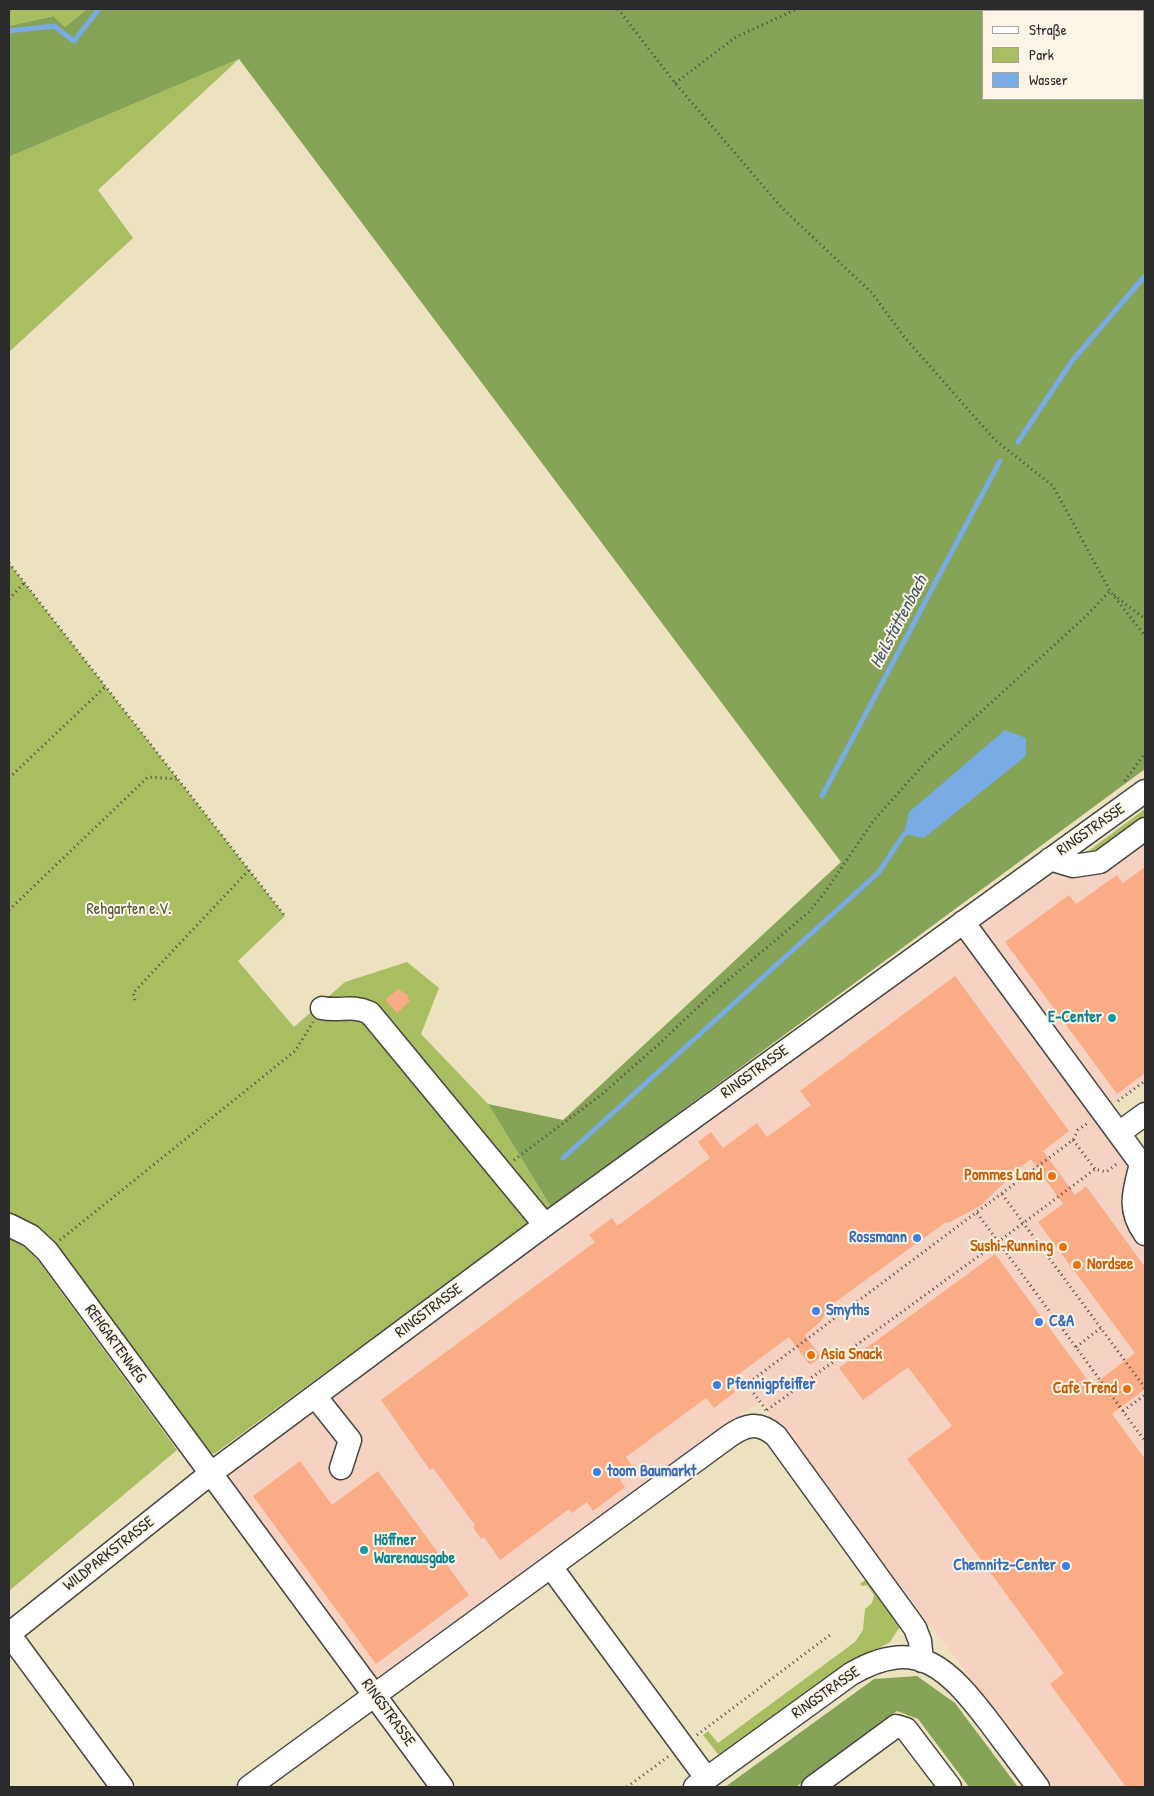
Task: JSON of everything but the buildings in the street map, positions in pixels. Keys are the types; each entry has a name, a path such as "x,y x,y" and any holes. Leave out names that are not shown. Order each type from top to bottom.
{"street":[{"name":"RINGSTRASSE","path":"442,1787 210,1474 545,1225 1145,791"},
{"path":"1050,859 1073,866 1100,862 1145,829"},
{"path":"963,922 1140,1162 1132,1200 1139,1226 1145,1234"},
{"path":"322,1008 332,1011 346,1007 360,1008 370,1013 545,1225"},
{"path":"1119,1133 1145,1114"},
{"name":"REHGARTENWEG","path":"9,1226 31,1236 47,1251 210,1474"},
{"path":"315,1396 350,1440 341,1468"},
{"path":"249,1787 736,1431 762,1417 768,1429 776,1436 915,1628 920,1641 922,1661"},
{"name":"WILDPARKSTRASSE","path":"9,1634 210,1474"},
{"path":"551,1567 683,1746 701,1783"},
{"path":"9,1634 122,1787"},
{"name":"RINGSTRASSE","path":"701,1783 865,1666 899,1657 922,1661 955,1680 1038,1787"},
{"path":"813,1787 896,1726 906,1729 950,1787"}],"path":[{"path":"618,9 675,83 782,208 872,293 905,338 994,440 1053,486 1110,591 1145,636"},
{"path":"675,83 736,38 796,9"},
{"path":"9,563 285,916"},
{"path":"9,599 24,583"},
{"path":"1110,591 1145,619"},
{"path":"500,1171 601,1095 714,992 809,912 825,892 874,820 926,762 1084,618 1110,591"},
{"path":"9,778 105,686"},
{"path":"9,910 148,777 178,779"},
{"path":"135,1000 133,993 249,870"},
{"path":"47,1251 295,1051 322,1008"},
{"path":"1095,1169 762,1417 747,1384 1073,1140 1078,1130 1145,1081"},
{"path":"1073,1140 1095,1169 1106,1172 1140,1162"},
{"path":"1002,1194 1145,1388"},
{"path":"977,1213 1145,1441"},
{"path":"1076,1347 1101,1328"},
{"path":"1123,1411 1145,1395"},
{"path":"627,1787 830,1635"}],"shaded area":[{"name":"Chemnitz-Center","path":"1145,822 1145,1081 1103,1112 1145,1172 1145,1787 1053,1787 760,1401 381,1688 225,1474 749,1088 1016,897"}],"green space":[{"path":"9,9 87,9 65,27 52,16 9,26"},
{"path":"87,9 1145,9 1145,769 551,1207 488,1104 563,1120 841,862 239,59 9,157 9,26 53,16 65,27"},
{"path":"239,59 98,190 133,238 9,352 9,157"},
{"name":"Rehgarten e.V.","path":"9,563 285,916 238,961 294,1027 345,982 407,962 439,988 421,1034 488,1104 551,1207 214,1454 205,1450 50,1244 50,1236 9,1216"},
{"path":"1145,809 1145,820 1103,851 1083,855"},
{"path":"9,1238 31,1251 177,1450 9,1591"},
{"path":"870,1576 898,1616 899,1628 890,1642 864,1656 721,1758 703,1735 708,1731 718,1743 855,1642 863,1630 865,1609 872,1603 874,1595 867,1585 862,1586 860,1584"},
{"path":"917,1676 955,1703 1018,1787 969,1787 918,1719 897,1711 796,1787 725,1787 874,1679"}],"water":[{"path":"1005,730 1026,738 1026,756 924,838 904,834 909,812"}],"waterway":[{"path":"9,31 54,26 74,41 99,9"},
{"name":"Heilstättenbach","path":"1018,442 1072,361 1145,276"},
{"name":"Heilstättenbach","path":"822,796 1000,461"},
{"path":"563,1158 879,872 904,834"}],"place":[{"name":"E-Center","path":"1112,1018"},
{"name":"Pommes Land","path":"1052,1176"},
{"name":"Rossmann","path":"917,1238"},
{"name":"Sushi-Running","path":"1063,1247"},
{"name":"Nordsee","path":"1077,1265"},
{"name":"Smyths","path":"816,1311"},
{"name":"C&A","path":"1039,1322"},
{"name":"Asia Snack","path":"811,1355"},
{"name":"Pfennigpfeiffer","path":"717,1385"},
{"name":"Cafe Trend","path":"1127,1389"},
{"name":"toom Baumarkt","path":"597,1472"},
{"name":"Höffner Warenausgabe","path":"364,1550"},
{"name":"Chemnitz-Center","path":"1066,1566"}]}
